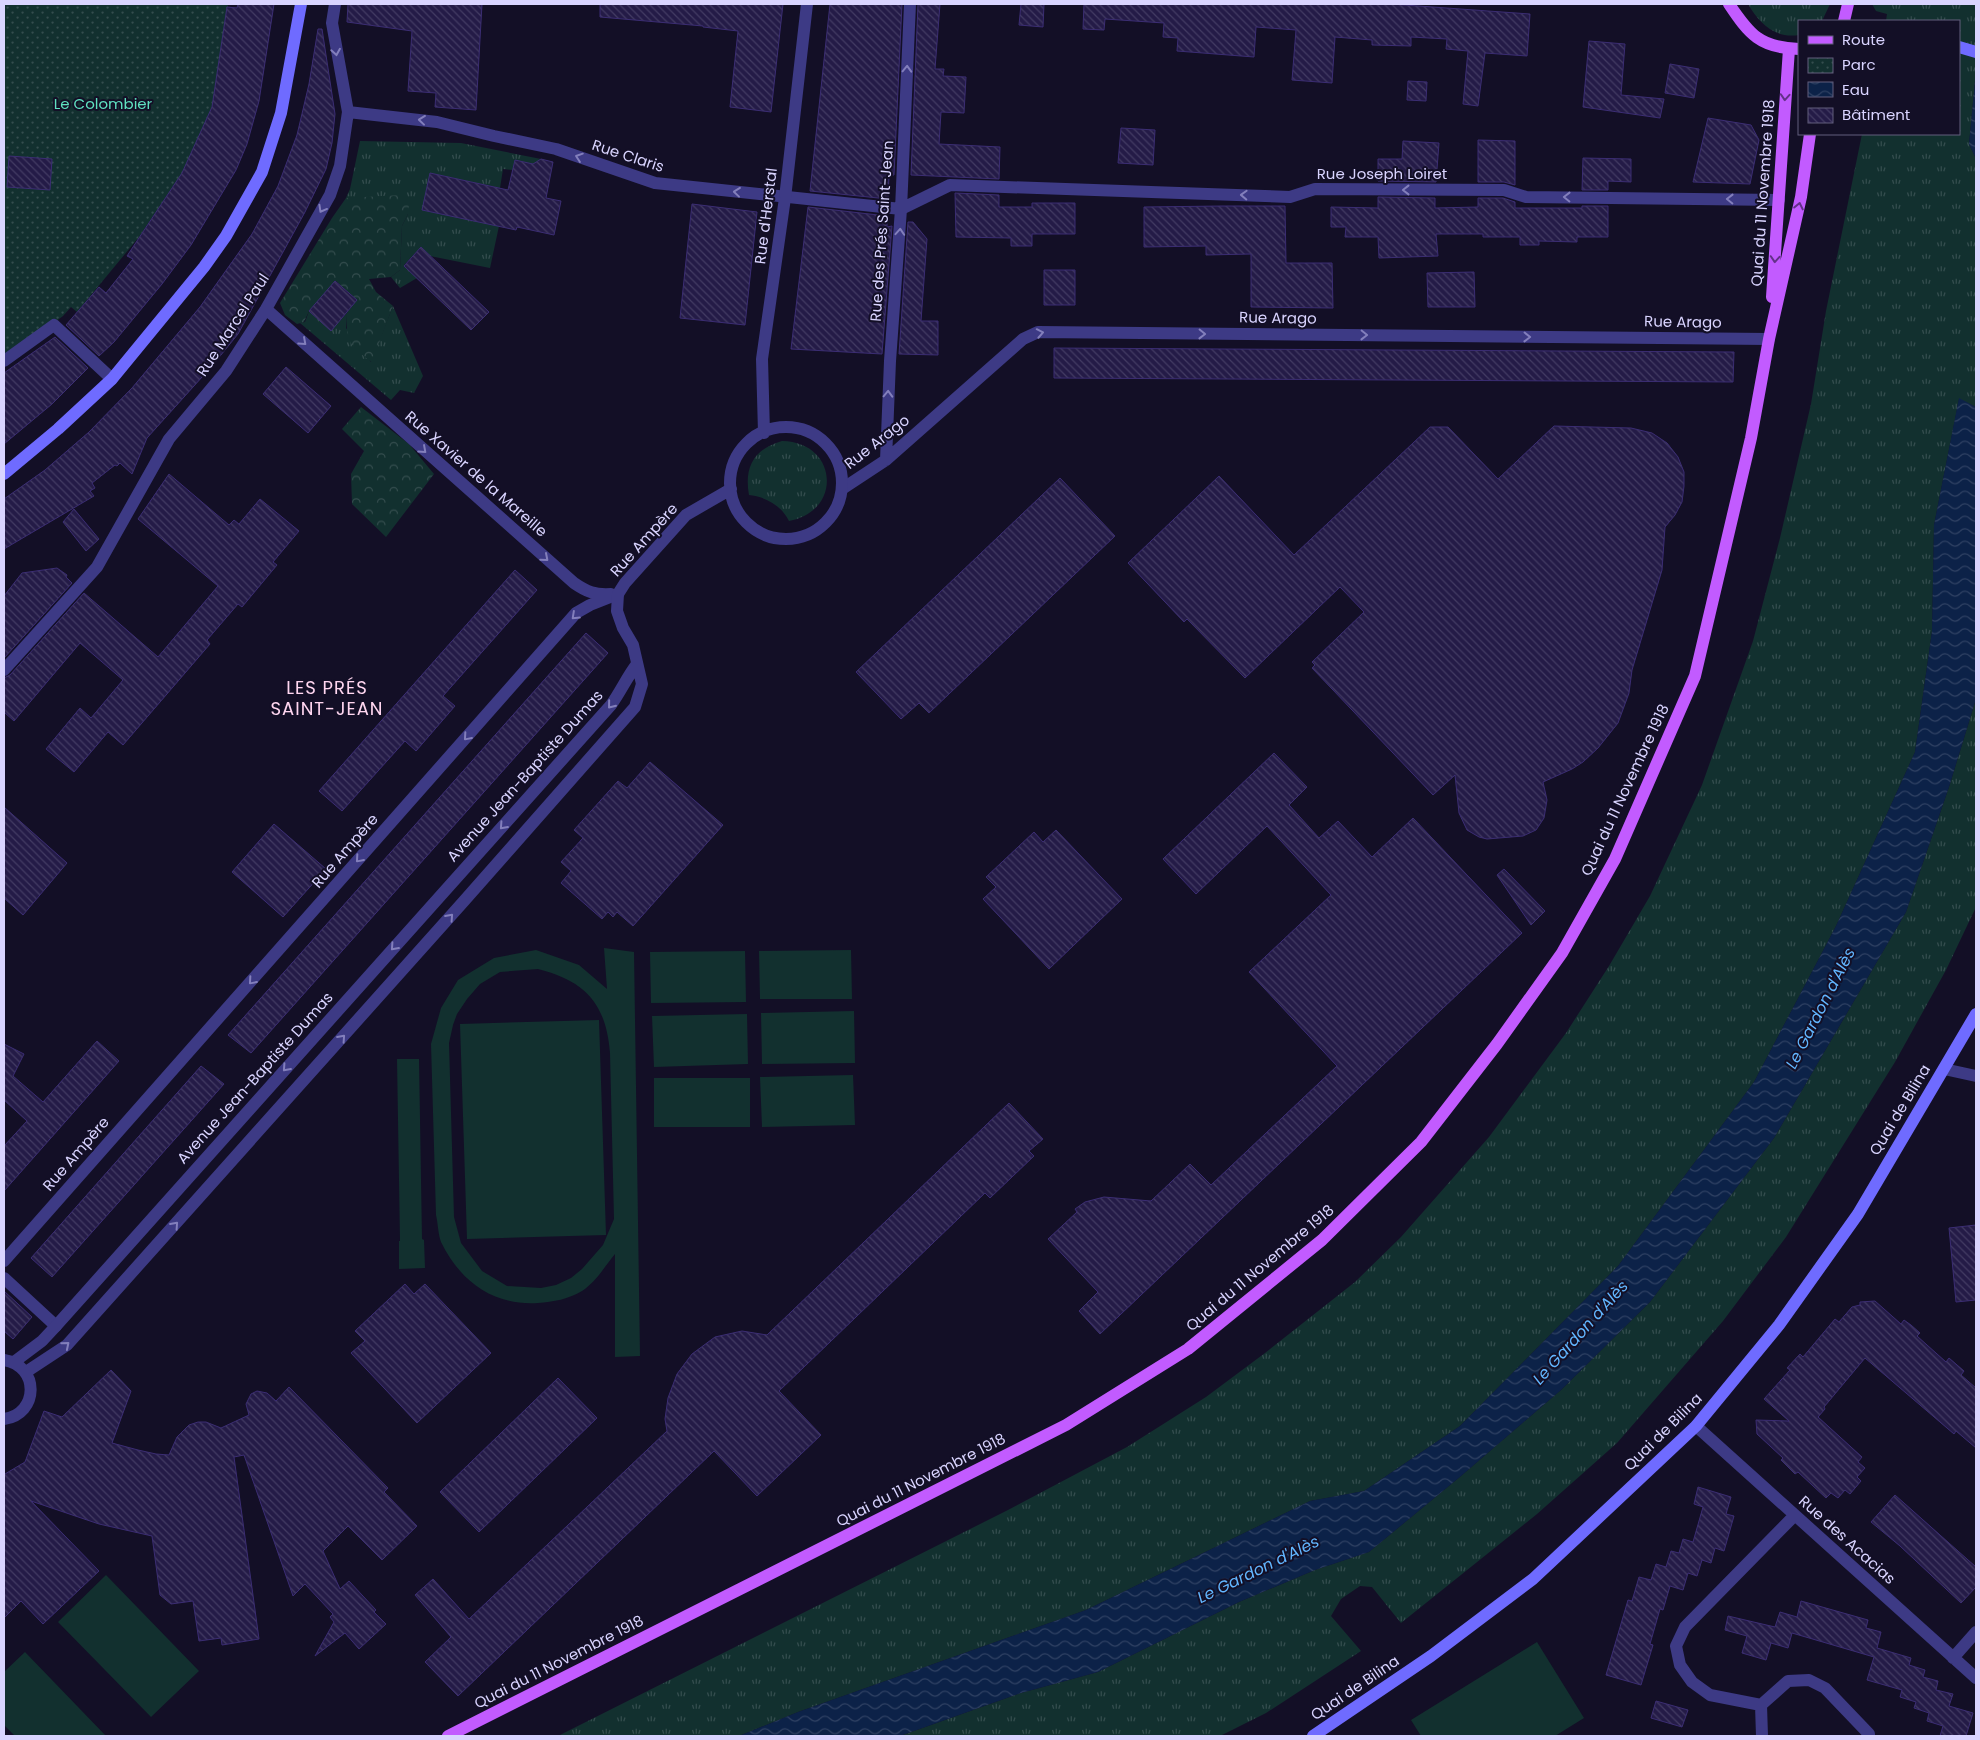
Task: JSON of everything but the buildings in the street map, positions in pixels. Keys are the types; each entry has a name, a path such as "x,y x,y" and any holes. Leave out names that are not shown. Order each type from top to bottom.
{"main road":[{"path":"4,474 58,429 112,379 204,267 226,236 262,172 281,113 302,4"},
{"path":"1729,4 1757,40 1794,49"},
{"path":"1845,20 1848,4"},
{"path":"1960,47 1976,52"},
{"name":"Quai du 11 Novembre 1918","path":"1769,339 1779,200 1794,49"},
{"name":"Quai du 11 Novembre 1918","path":"448,1736 1066,1425 1188,1350 1322,1240 1421,1142 1497,1044 1562,953 1615,859 1695,676 1751,438 1769,339 1800,197 1810,135"},
{"name":"Quai de Bilina","path":"1313,1736 1431,1656 1533,1579 1696,1426 1779,1325 1858,1214 1976,1014"}],"street":[{"name":"Rue Marcel Paul","path":"4,670 97,567 169,440 226,371 266,309 330,195 340,166 348,112 332,23 335,4"},
{"name":"Rue d'Herstal","path":"764,432 762,359 786,198 807,4"},
{"name":"Rue des Prés Saint-Jean","path":"886,460 890,361 901,209 910,4"},
{"name":"Rue Claris","path":"348,112 438,122 556,149 655,184 901,209"},
{"name":"Rue Joseph Loiret","path":"901,209 950,185 1290,197 1315,189 1504,190 1526,197 1779,200"},
{"name":"Rue Xavier de la Mareille","path":"266,309 574,583 586,592 598,595 618,594"},
{"path":"4,361 54,325 112,379"},
{"name":"Rue Arago","path":"842,489 886,460 1023,339 1038,332 1769,339"},
{"path":"785,428 806,431 816,436 833,452 842,476 839,502 827,522 804,536 787,539 771,537 756,530 748,524 734,503 731,489 734,465 742,450 750,441 764,432 785,428"},
{"name":"Rue Ampère","path":"4,1261 576,613 590,605 618,594 625,583 686,516 731,489"},
{"path":"26,1372 67,1345 635,707 642,684 633,645 623,628 617,611 618,594"},
{"name":"Avenue Jean-Baptiste Dumas","path":"9,1361 42,1341 56,1326 612,705 637,664"},
{"path":"1944,1069 1976,1076"},
{"path":"4,1278 56,1326"},
{"path":"4,1419 20,1413 28,1403 31,1392 30,1380 26,1372 9,1361"},
{"name":"Rue des Acacias","path":"1696,1426 1976,1678"},
{"path":"1761,1705 1710,1695 1692,1682 1680,1665 1676,1646 1685,1627 1795,1515"},
{"path":"1954,1658 1976,1632"},
{"path":"1761,1705 1788,1681 1809,1680 1825,1688 1869,1736"},
{"path":"1761,1705 1762,1736"}],"green space":[{"name":"Le Colombier","path":"4,4 228,4 212,107 182,173 139,237 77,312 71,307 63,316 4,360 5,220"},
{"path":"1748,4 1830,4 1822,20 1798,20 1798,35 1782,35 1775,32 1757,17"},
{"path":"1872,4 1976,4 1976,70 1969,144 1976,159 1976,407 1959,399 1934,525 1932,631 1915,752 1836,926 1754,1082 1618,1266 1460,1426 1364,1491 1310,1501 1086,1610 798,1712 739,1736 558,1736 1008,1510 1127,1447 1206,1397 1355,1282 1401,1237 1489,1137 1566,1033 1609,966 1650,896 1702,785 1753,641 1780,538 1811,404 1826,311 1862,135 1960,135 1960,20 1886,20 1887,14 1876,11"},
{"path":"360,141 461,143 541,159 533,164 515,160 513,170 503,169 500,188 430,173 423,210 499,226 490,268 430,256 421,247 404,265 417,278 400,288 391,277 400,270 402,226 408,214 346,198 350,189"},
{"path":"401,195 409,205 408,214 402,226 400,270 391,277 369,279 376,292 393,306 372,362 358,352 351,342 347,331 346,314 357,300 336,281 309,311 304,322 297,324 285,315 280,303 346,198"},
{"path":"393,306 423,376 414,393 400,390 391,400 300,323 305,322 309,311 331,330 346,314 346,328 371,362"},
{"path":"361,407 409,444 434,474 386,537 352,504 351,474 364,451 342,429"},
{"path":"782,441 801,444 814,453 823,464 827,478 825,492 819,504 806,515 789,521 777,506 761,498 749,495 748,485 750,468 758,454 772,444"},
{"path":"1976,699 1976,907 1946,970 1895,1062 1786,1237 1723,1321 1617,1443 1537,1514 1401,1623 1372,1587 1360,1586 1341,1599 1331,1616 1361,1651 1266,1713 1220,1736 900,1736 1021,1693 1098,1672 1239,1602 1315,1570 1369,1552 1561,1390 1650,1302 1774,1138 1906,912 1949,787"},
{"path":"604,948 634,952 640,1356 615,1357 615,1254 592,1283 572,1296 538,1303 522,1303 507,1300 480,1288 458,1268 441,1242 436,1215 431,1044 441,1008 458,980 494,958 536,950 579,965 607,989","holes":["538,969 569,980 590,997 604,1020 608,1036 614,1219 603,1245 582,1269 571,1278 556,1285 541,1288 507,1286 482,1271 461,1243 454,1217 449,1043 457,1014 480,984 500,972"]},
{"path":"851,950 852,999 760,999 759,951"},
{"path":"745,951 746,1002 651,1003 650,952"},
{"path":"854,1011 855,1063 762,1064 761,1013"},
{"path":"747,1014 748,1064 654,1067 652,1016"},
{"path":"599,1020 606,1235 467,1239 460,1024"},
{"path":"397,1059 419,1059 422,1239 424,1240 425,1268 399,1269"},
{"path":"853,1075 855,1125 762,1127 760,1077"},
{"path":"654,1078 750,1078 750,1127 654,1127"},
{"path":"106,1575 199,1671 151,1717 58,1622"},
{"path":"1537,1642 1584,1718 1555,1736 1421,1736 1411,1720"},
{"path":"25,1652 106,1736 15,1736 4,1725 4,1672"}],"water":[{"path":"1976,70 1976,159 1969,144"},
{"name":"Le Gardon d'Alès","path":"1959,398 1976,407 1976,699 1949,787 1906,912 1774,1138 1650,1302 1561,1390 1369,1552 1315,1570 1239,1602 1098,1672 1021,1693 900,1736 739,1736 798,1712 1086,1610 1310,1501 1364,1491 1460,1426 1618,1266 1754,1082 1836,926 1915,752 1932,631 1934,525"}],"district":[{"name":"LES PRÉS SAINT-JEAN","path":"327,698"}]}
